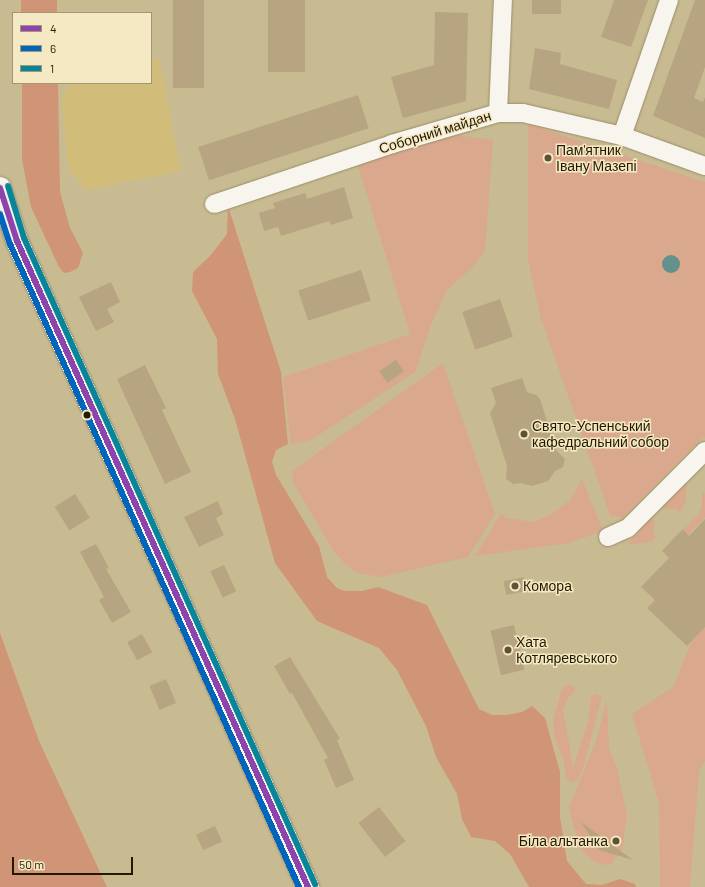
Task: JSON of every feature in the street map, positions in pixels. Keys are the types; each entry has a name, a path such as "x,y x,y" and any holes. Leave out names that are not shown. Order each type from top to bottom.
{"main road":[{"path":"0,188 17,241 308,887"}],"street":[{"path":"498,113 503,0"},
{"path":"622,136 669,0"},
{"name":"Соборний майдан","path":"214,204 392,144 498,113 523,113 622,136 705,166"},
{"path":"608,538 628,528 705,451"}],"shaded area":[{"path":"21,0 57,0 57,12 21,12"},
{"path":"159,59 181,171 86,190 69,170 61,100 69,84 152,84 152,61"},
{"path":"22,84 58,84 60,192 70,228 83,253 78,268 70,272 64,273 59,267 31,207 22,159"},
{"path":"528,124 705,182 705,438 703,437 622,518 610,515 541,319 528,261"},
{"path":"457,135 493,140 485,251 474,266 447,290 431,325 415,372 311,440 291,444 283,377 410,334 357,163"},
{"path":"228,206 281,372 288,444 276,450 272,462 276,475 319,546 327,577 337,588 345,591 362,591 378,587 427,605 479,709 492,715 507,715 522,712 532,706 545,718 560,772 560,817 567,861 586,884 602,885 620,879 635,884 636,887 529,887 510,854 495,841 471,837 462,819 457,794 436,757 426,726 397,670 379,648 317,621 275,563 235,419 218,374 217,339 192,291 193,272 210,256 227,234"},
{"path":"443,363 495,514 468,557 381,577 357,573 345,564 333,550 294,484 292,471"},
{"path":"582,479 603,531 569,543 475,556 501,513 506,518 534,522 553,513 571,499"},
{"path":"686,482 686,500 680,513 677,509 666,509 663,506"},
{"path":"702,492 705,494 705,517 688,535 683,530 698,515 702,506"},
{"path":"651,519 655,522 653,533 656,537 651,542 627,545"},
{"path":"705,627 705,761 699,771 690,887 660,887 659,803 632,714 673,687 692,641"},
{"path":"0,633 39,741 107,887 0,887"},
{"path":"569,684 576,690 568,698 563,709 573,767 588,722 591,697 596,694 602,696 583,769 578,779 572,783 566,777 564,761 555,739 553,721 562,688"},
{"path":"607,700 609,748 617,768 627,815 622,851 610,865 599,864 591,860 579,847 569,807 595,744"}],"water":[{"path":"671,255 677,258 680,264 677,270 671,273 665,270 662,264 665,258"}],"building":[{"path":"173,0 204,0 204,88 173,88"},
{"path":"268,0 305,0 305,72 268,72"},
{"path":"532,0 561,0 561,14 532,14"},
{"path":"614,0 648,0 631,47 601,37"},
{"path":"695,0 705,0 705,67 694,98 703,102 705,97 705,138 653,116"},
{"path":"435,12 468,13 466,101 403,118 391,77 434,65"},
{"path":"535,48 561,53 560,64 617,80 609,109 529,89"},
{"path":"358,95 369,128 209,180 198,147"},
{"path":"344,187 353,218 331,225 329,221 281,236 278,227 264,231 259,213 275,208 273,203 305,193 307,199"},
{"path":"361,270 371,300 308,321 298,290"},
{"path":"111,282 120,302 107,309 114,322 96,331 79,297"},
{"path":"500,299 513,337 475,350 462,312"},
{"path":"396,360 404,372 387,383 379,371"},
{"path":"145,365 166,408 162,410 191,472 165,484 117,379"},
{"name":"Свято-Успенський кафедральний собор","path":"522,378 527,392 536,395 540,399 556,450 565,459 563,467 555,471 548,481 532,486 521,483 513,484 506,479 507,466 490,413 496,403 491,388"},
{"path":"75,494 90,518 69,530 55,507"},
{"path":"218,501 223,514 216,518 224,535 199,547 184,517"},
{"path":"705,519 705,627 687,646 647,608 655,600 641,587 669,558 662,551 674,538 683,529 689,536"},
{"path":"96,544 109,568 106,569 131,612 112,623 99,600 104,597 80,552"},
{"path":"224,565 236,591 223,598 210,571"},
{"name":"Комора","path":"524,577 527,591 506,595 503,581"},
{"name":"Хата Котляревського","path":"514,625 524,670 501,675 491,630"},
{"path":"142,634 152,652 137,661 127,642"},
{"path":"290,657 340,739 337,740 354,780 336,788 324,760 328,758 292,693 290,694 274,666"},
{"path":"166,679 176,703 160,710 149,686"},
{"path":"379,807 405,841 385,857 359,823"},
{"path":"581,822 633,860 599,850"},
{"path":"215,826 222,841 203,850 196,835"}],"transit line":[{"name":"1","path":"8,186 24,238 315,884"},
{"name":"4","path":"0,188 17,241 308,887"},
{"name":"6","path":"0,214 10,244 299,887"}],"place":[{"name":"Пам'ятник Івану Мазепі","path":"548,158"},
{"name":"Свято-Успенський кафедральний собор","path":"524,434"},
{"name":"Комора","path":"515,586"},
{"name":"Хата Котляревського","path":"508,650"},
{"name":"Біла альтанка","path":"616,841"}]}
